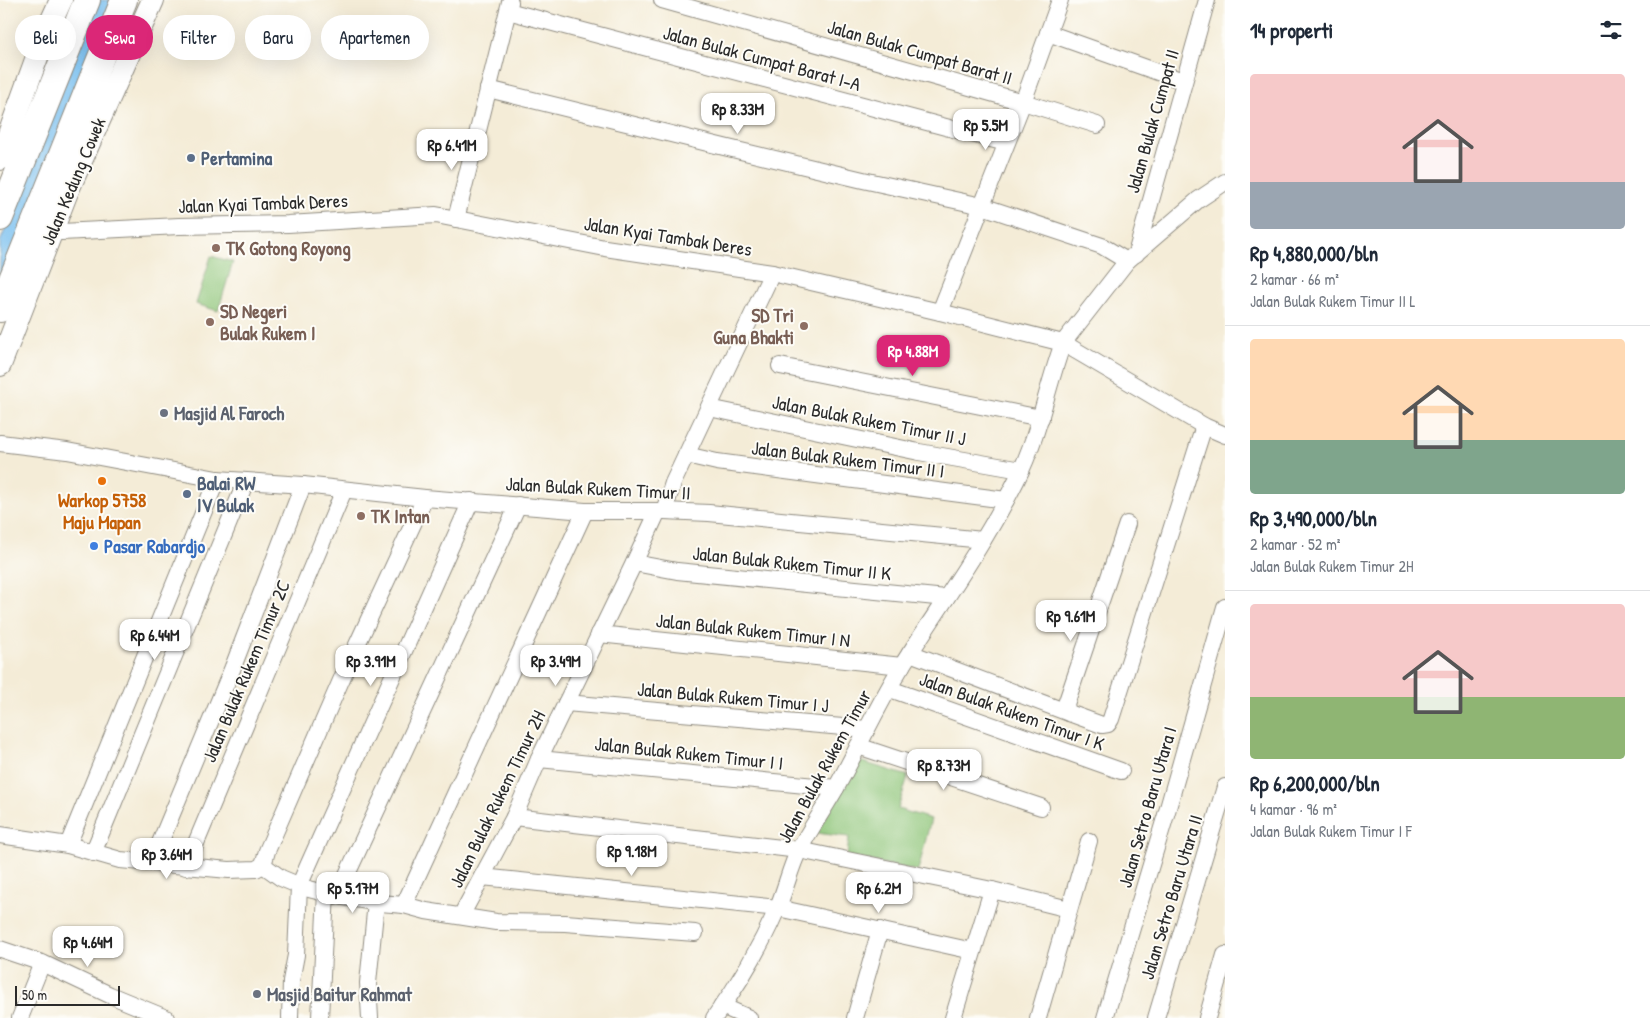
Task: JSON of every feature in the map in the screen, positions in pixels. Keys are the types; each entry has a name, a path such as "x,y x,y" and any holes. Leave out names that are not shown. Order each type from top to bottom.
{"highway":[{"path":"3,203 87,0"},
{"name":"Jalan Kedung Cowek","path":"0,309 40,232 124,0"}],"main road":[{"path":"0,159 45,35 61,0"},
{"name":"Jalan Kedung Cowek","path":"0,365 40,232 90,138 153,0"}],"street":[{"name":"Jalan Bulak Cumpat Barat II","path":"662,0 1023,102 1097,125"},
{"path":"940,312 1023,102 1060,0"},
{"name":"Jalan Bulak Cumpat II","path":"1131,257 1207,0"},
{"path":"456,219 488,89 503,37 509,5"},
{"name":"Jalan Bulak Cumpat Barat I-A","path":"509,5 1006,143"},
{"path":"1048,33 1183,81"},
{"path":"488,89 743,152 982,206 1131,257"},
{"path":"983,540 1006,500 1032,446 1053,372 1064,343 1131,257 1198,200 1225,182"},
{"name":"Jalan Kyai Tambak Deres","path":"40,232 179,226 288,224 436,215 605,248 772,273 1064,343 1204,426 1225,435"},
{"name":"Jalan Bulak Rukem Timur 2H","path":"461,916 514,817 539,759 661,510 772,273"},
{"path":"780,366 1041,418"},
{"name":"Jalan Bulak Rukem Timur II J","path":"709,408 919,452 1021,470"},
{"name":"Jalan Bulak Rukem Timur I N","path":"599,634 906,660 1102,725 1108,724 1204,426"},
{"name":"Jalan Bulak Rukem Timur II","path":"0,443 67,451 217,479 585,511 661,510 709,513 983,540"},
{"name":"Jalan Bulak Rukem Timur II I","path":"686,455 717,462 1006,500"},
{"path":"68,845 217,479"},
{"path":"93,853 246,481"},
{"path":"152,862 233,667 302,485"},
{"name":"Jalan Bulak Rukem Timur 2C","path":"186,867 344,490"},
{"path":"0,835 68,845 120,860 186,867 248,870 256,869 263,865 267,851 349,662 425,498"},
{"path":"290,1018 291,981 296,955 298,886 471,501"},
{"path":"320,1018 332,894 344,878 518,505"},
{"path":"404,905 585,511"},
{"path":"1069,713 1066,710 1066,704 1127,524"},
{"name":"Jalan Bulak Rukem Timur","path":"718,1012 747,970 778,908 800,850 836,788 866,729 906,660 983,540"},
{"name":"Jalan Bulak Rukem Timur II K","path":"634,563 677,571 946,598"},
{"name":"Jalan Setro Baru Utara I","path":"1105,1018 1168,808 1225,606"},
{"name":"Jalan Bulak Rukem Timur I K","path":"890,688 1121,771"},
{"name":"Jalan Bulak Rukem Timur I J","path":"566,703 866,729"},
{"path":"858,746 1041,807"},
{"name":"Jalan Bulak Rukem Timur I I","path":"539,759 836,788"},
{"name":"Jalan Setro Baru Utara II","path":"1156,1018 1225,787"},
{"path":"514,817 800,850 992,890 1069,909"},
{"path":"1038,1018 1089,841"},
{"path":"263,865 281,878 298,886 332,894 496,922 565,923 695,933"},
{"path":"482,877 778,908 973,951"},
{"path":"953,1018 992,890"},
{"path":"370,1018 368,983 376,902"},
{"path":"855,1018 880,930"},
{"path":"0,949 42,963 110,995 166,1018"},
{"path":"1206,1018 1225,955"},
{"path":"20,1018 42,963"},
{"path":"718,1012 749,1018"}],"green space":[{"path":"211,256 233,262 218,311 196,304"},
{"path":"856,760 908,776 898,809 931,819 918,871 847,856 849,837 816,833"}],"water":[{"path":"99,0 118,0 112,15 93,15"},
{"path":"86,32 86,60 94,60 0,290 0,242"}],"place":[{"name":"Pertamina","path":"191,158"},
{"name":"TK Gotong Royong","path":"216,248"},
{"name":"SD Negeri Bulak Rukem I","path":"210,322"},
{"name":"SD Tri Guna Bhakti","path":"804,326"},
{"name":"Masjid Al Faroch","path":"164,413"},
{"name":"Warkop 5758 Maju Mapan","path":"102,481"},
{"name":"Balai RW IV Bulak","path":"187,494"},
{"name":"TK Intan","path":"361,516"},
{"name":"Pasar Rabardjo","path":"94,546"},
{"name":"Masjid Baitur Rahmat","path":"257,994"}]}
